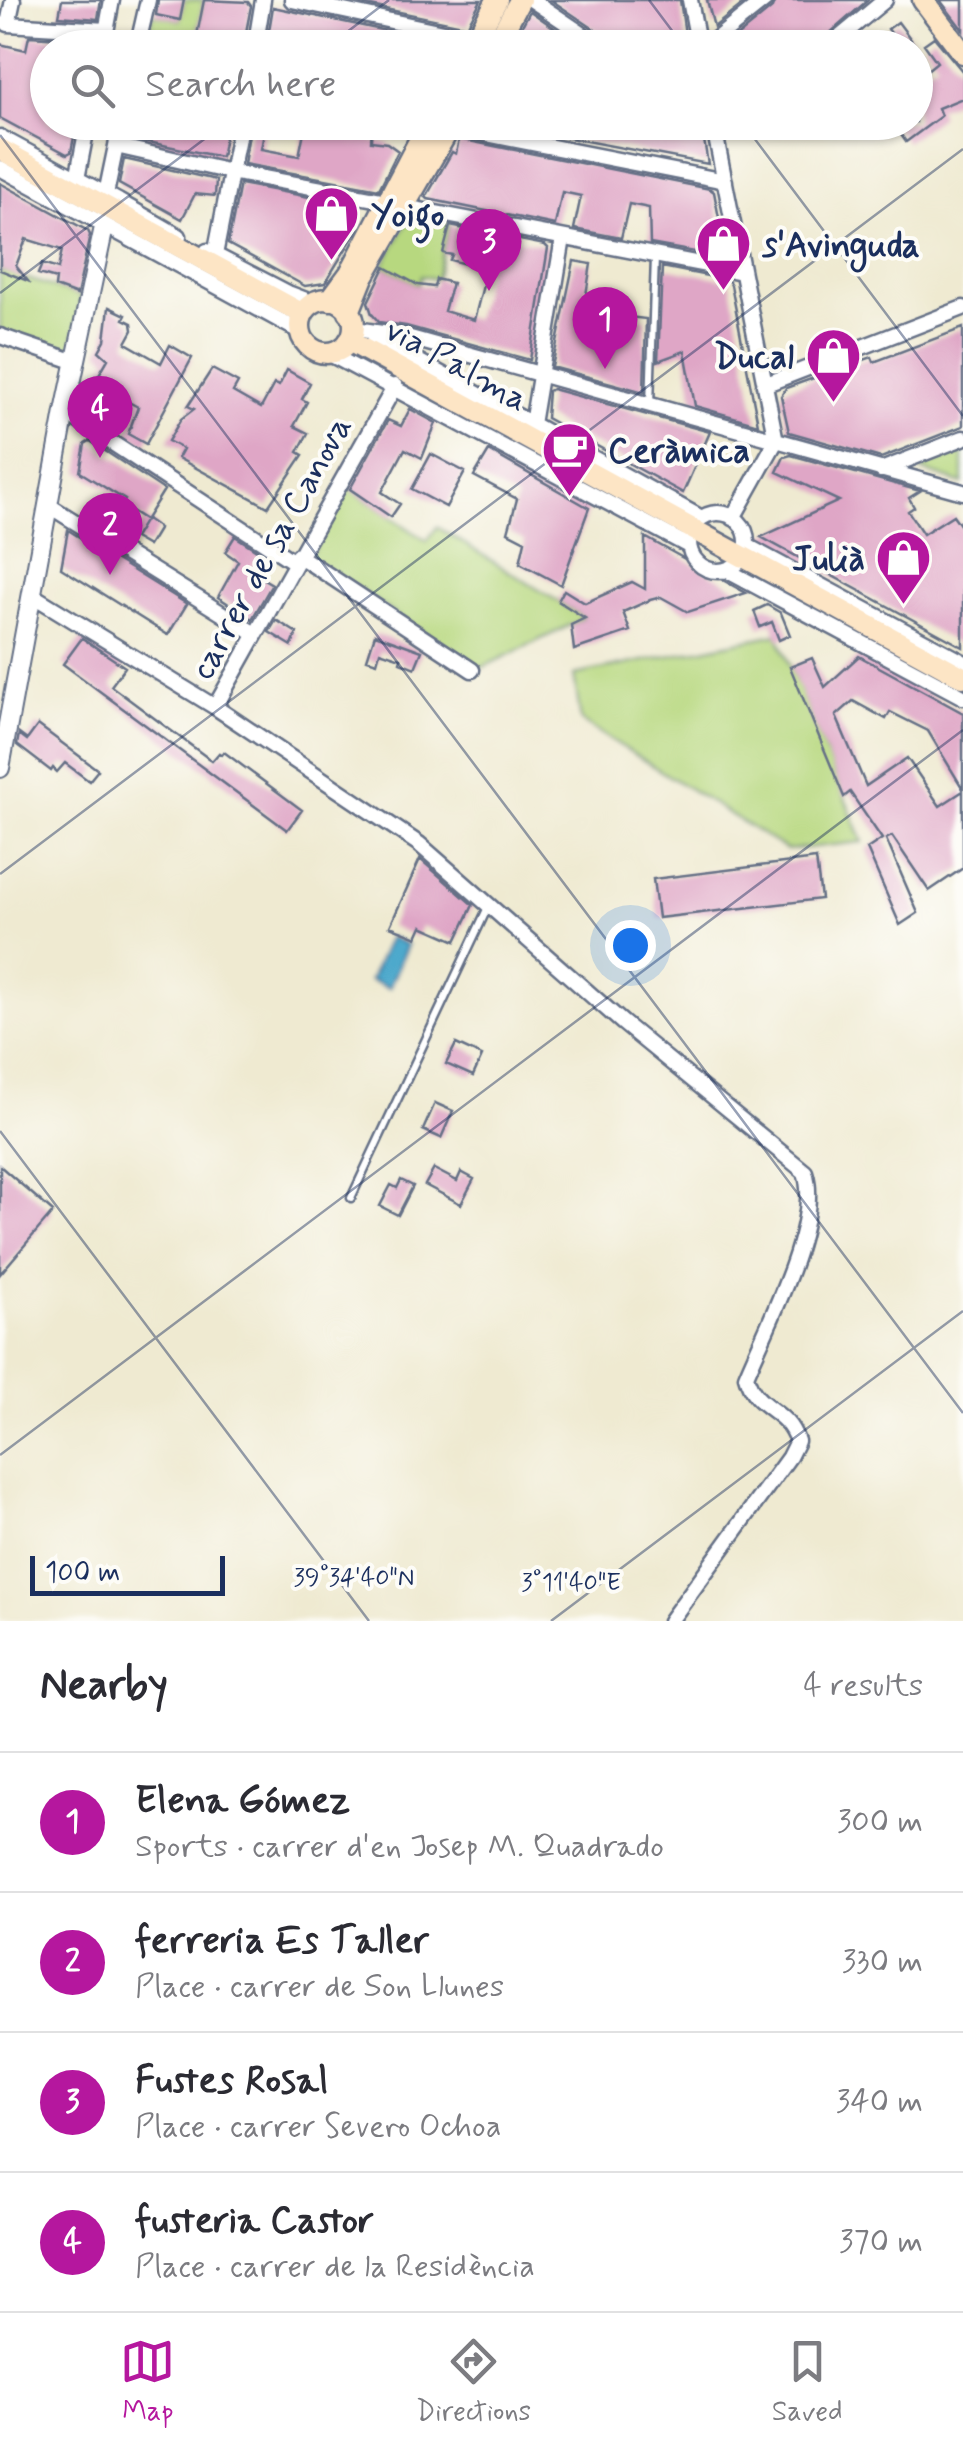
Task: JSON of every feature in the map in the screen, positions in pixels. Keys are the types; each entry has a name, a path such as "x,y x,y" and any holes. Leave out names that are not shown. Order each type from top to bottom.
{"main road":[{"path":"486,30 498,0"},
{"path":"493,30 520,0"},
{"path":"923,0 962,49"},
{"path":"422,140 395,204 363,276 353,325 342,348 328,353 310,346 312,312 350,273 395,204 441,140"},
{"path":"0,149 312,312 353,325"},
{"name":"via Palma","path":"353,325 739,558"},
{"path":"739,558 963,676"}],"street":[{"path":"14,0 8,24 106,30 112,0"},
{"path":"142,30 148,0"},
{"path":"258,30 263,0"},
{"path":"292,0 420,30"},
{"path":"532,0 576,30"},
{"path":"690,0 698,30"},
{"path":"726,30 765,0"},
{"path":"849,30 885,0"},
{"path":"0,138 288,293 312,312"},
{"path":"77,179 85,140"},
{"path":"117,140 112,198 132,220"},
{"path":"214,254 237,140"},
{"path":"524,140 724,182"},
{"path":"716,140 776,441 733,518"},
{"path":"116,146 742,272"},
{"path":"0,168 104,226 312,312"},
{"path":"0,768 65,412 104,226"},
{"path":"532,424 563,238"},
{"path":"764,385 963,308"},
{"path":"353,325 963,492"},
{"name":"via Palma","path":"353,325 532,424 693,531"},
{"path":"0,336 76,362"},
{"name":"via Palma","path":"328,353 693,531"},
{"name":"carrer de sa Canova","path":"32,595 216,707 395,386"},
{"path":"65,412 472,670"},
{"path":"880,470 963,438"},
{"path":"48,505 255,634"},
{"path":"693,531 720,513 733,518 744,530 739,558 963,662"},
{"name":"via Palma","path":"739,558 963,697"},
{"path":"216,707 418,844 624,1023 805,1172 811,1190 790,1278 746,1376 750,1390 791,1423 797,1441 790,1457 670,1621"}],"lane":[{"path":"650,406 655,256"},
{"path":"351,1198 490,904"}],"green space":[{"path":"184,0 204,0 198,30 149,30 153,14 180,20"},
{"path":"409,219 450,224 436,279 421,276 418,285 383,266"},
{"path":"0,270 81,296 71,355 0,332"},
{"path":"963,451 963,484 921,470 923,467"},
{"path":"347,487 427,541 437,527 585,618 479,669 312,560 311,554"},
{"path":"777,634 863,842 787,850 581,721 574,675"}],"water":[{"path":"389,937 407,945 389,988 370,980"}],"building":[{"path":"62,0 101,0 98,19 59,16"},
{"path":"158,0 184,0 180,20 156,15"},
{"path":"204,0 248,2 251,6 246,30 198,30"},
{"path":"362,0 481,0 467,26 361,4"},
{"path":"551,0 680,0 684,30 596,30"},
{"path":"707,0 748,0 714,27"},
{"path":"775,0 868,0 834,30 745,30 772,8"},
{"path":"940,0 963,0 963,30"},
{"path":"273,7 382,30 269,30"},
{"path":"530,11 557,30 520,30"},
{"path":"898,22 904,30 889,30"},
{"path":"30,36 30,134 0,118 0,44 26,50"},
{"path":"933,38 963,72 963,98 938,108 941,116 933,122 933,65 937,62 933,56"},
{"path":"41,140 73,140 67,154"},
{"path":"139,140 224,140 221,157"},
{"path":"248,140 263,140 261,149 299,156 302,140 371,140 387,143 398,151 379,189 244,164"},
{"path":"459,140 464,140 710,189 714,192 726,255 650,244 649,208 629,204 621,238 574,229 581,196 562,192 555,225 428,199 452,152 456,154"},
{"path":"580,140 704,140 708,164"},
{"path":"124,159 216,180 215,196 195,194 182,219 119,184"},
{"path":"0,183 88,231 77,295 55,287 56,279 38,274 42,264 58,269 62,250 26,239 16,266 28,281 0,270"},
{"path":"240,184 330,201 328,213 358,229 325,283 305,286 228,244"},
{"path":"450,226 548,248 530,360 379,322 372,314 368,302 385,267 418,285 434,287 436,279 452,283 444,311 474,320 487,270 450,260 452,255 443,253"},
{"path":"574,261 591,264 586,295 602,298 597,329 626,333 628,317 646,319 644,392 552,367"},
{"path":"662,267 728,280 758,424 695,406 685,351 658,361"},
{"path":"109,307 126,315 124,319 132,323 126,343 161,363 170,345 192,358 146,444 128,434 138,407 94,383 108,359 99,351 105,340"},
{"path":"963,328 963,426 881,458 789,432 781,396 786,388 872,357 874,362"},
{"path":"212,369 238,383 233,392 261,408 287,370 310,383 302,399 307,402 294,426 308,433 298,452 303,455 268,507 178,458 183,449 168,441 181,419 194,409 188,406"},
{"path":"548,391 710,432 683,493 546,418"},
{"path":"410,409 436,423 422,458 405,449 382,492 400,504 391,517 350,489 388,420 401,426"},
{"path":"90,441 164,490 146,519 159,528 148,546 134,538 145,520 122,505 125,500 80,472 85,444"},
{"path":"489,451 589,508 561,585 520,563 525,541 508,532 517,499 474,476"},
{"path":"431,454 465,472 446,507 412,489"},
{"path":"791,455 920,491 909,498 914,507 908,511 923,534 953,515 963,529 963,647 761,537 839,501 777,472 784,457"},
{"path":"68,530 187,604 168,635 61,568"},
{"path":"235,536 261,553 250,571 272,584 252,619 218,597 238,561 225,552"},
{"path":"645,537 746,593 688,612 661,597 650,600 623,612 630,631 574,650 571,625 585,618 558,601 564,590 585,603 632,582 645,589"},
{"path":"767,605 781,613 790,635 779,640 772,622 760,627 754,611"},
{"path":"276,620 297,633 292,646 269,632"},
{"path":"375,634 422,651 415,668 380,651 377,662 367,659"},
{"path":"82,638 125,667 111,686 212,761 224,752 302,810 287,830 63,664"},
{"path":"859,656 963,713 963,789 928,731 890,712 886,719 853,701 836,716 866,786 907,758 940,806 963,791 963,868 929,891 892,836 886,839 918,913 900,925 867,849 882,839 850,792 844,797 790,667 812,658 825,687"},
{"path":"38,725 98,770 89,781 65,763 57,772 53,768 51,771 17,745 19,734 27,740"},
{"path":"420,859 473,905 456,941 422,926 417,937 390,926"},
{"path":"816,859 821,899 658,918 653,879"},
{"path":"456,1044 482,1056 473,1076 446,1064"},
{"path":"435,1103 453,1111 441,1138 423,1130"},
{"path":"0,1166 53,1212 0,1274"},
{"path":"434,1169 457,1181 461,1172 474,1179 461,1204 425,1185"},
{"path":"401,1180 413,1186 398,1215 380,1206 391,1185 397,1188"}],"place":[{"name":"Yoigo","path":"332,263"},
{"name":"Fustes Rosal","path":"489,291"},
{"name":"s'Avinguda","path":"723,293"},
{"name":"Elena Gómez","path":"605,369"},
{"name":"Ducal","path":"833,405"},
{"name":"fusteria Castor","path":"100,458"},
{"name":"Ceràmica","path":"569,499"},
{"name":"ferreria Es Taller","path":"110,575"},
{"name":"Julià","path":"904,607"}]}
